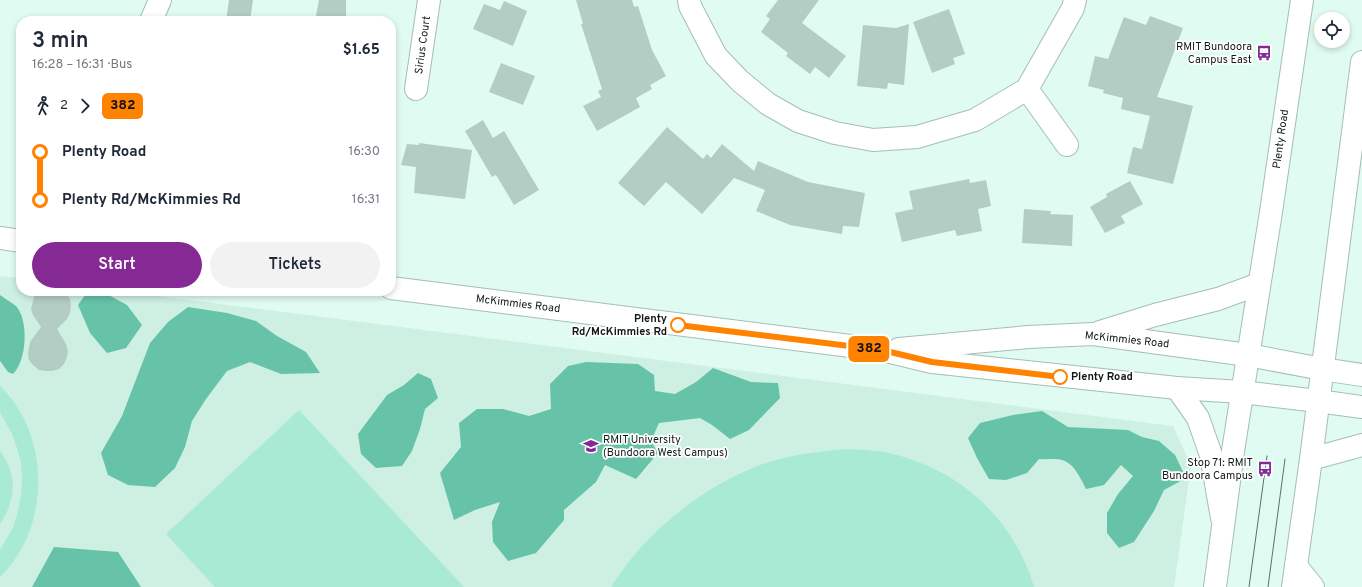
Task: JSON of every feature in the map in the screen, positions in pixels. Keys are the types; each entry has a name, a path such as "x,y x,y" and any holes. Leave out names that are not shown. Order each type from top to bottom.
{"main road":[{"path":"153,16 160,0"},
{"name":"Sirius Court","path":"416,89 429,0"},
{"path":"689,0 690,6 716,56 740,81 768,104 798,121 835,133 873,140 917,137 976,120 1027,89 1073,8 1075,0"},
{"name":"Plenty Road","path":"1215,587 1242,392 1302,0"},
{"path":"1313,587 1295,577 1362,62"},
{"path":"1027,89 1067,145"},
{"path":"0,238 16,240"},
{"path":"1093,334 1155,315 1218,299 1259,284"},
{"name":"McKimmies Road","path":"396,289 882,350 932,362 1177,388 1242,392 1362,407"},
{"name":"McKimmies Road","path":"882,350 1028,337 1093,334 1248,355 1362,375"},
{"path":"1177,388 1198,418 1211,455 1224,525"},
{"path":"1311,459 1362,445"}],"shaded area":[{"name":"RMIT University (Bundoora West Campus)","path":"0,276 16,278 16,296 158,296 1173,426 1191,465 1174,587 0,587"}],"green space":[{"path":"0,295 16,306 23,321 25,340 24,350 18,368 13,374 8,372 0,361"},
{"path":"84,296 110,296 127,305 142,325 126,348 107,353 90,333 78,305"},
{"path":"188,307 227,313 256,321 277,336 306,352 320,373 281,374 250,362 227,371 192,421 185,447 175,468 155,487 128,485 108,475 101,453 122,416 150,343 168,322"},
{"path":"586,362 638,364 654,375 655,391 675,394 696,382 713,368 751,382 778,383 780,398 749,430 730,439 700,418 659,423 651,441 658,453 636,479 605,465 596,482 564,510 564,520 536,553 508,561 493,542 492,522 500,502 475,510 454,520 440,473 461,447 459,423 477,409 503,409 529,416 551,409 550,384 568,366"},
{"path":"418,373 431,379 438,398 425,409 412,451 402,466 376,468 361,454 358,434 387,395 404,385"},
{"path":"0,386 17,406 29,430 36,455 38,482 36,508 29,533 17,557 0,577 0,550 13,528 21,495 22,479 21,463 17,448 12,434 0,412"},
{"path":"299,410 464,587 215,587 166,534"},
{"path":"1042,411 1068,427 1128,430 1142,437 1159,441 1175,455 1186,478 1164,490 1154,511 1134,542 1119,548 1107,533 1107,513 1118,494 1133,476 1121,465 1104,485 1086,489 1074,468 1070,464 1059,459 1039,459 1027,473 1006,480 989,479 968,438 980,423 1013,415"},
{"path":"849,449 884,452 904,457 927,465 948,476 968,490 986,505 1015,542 1026,564 1034,587 611,587 640,548 657,531 695,499 716,486 760,465 804,454"},
{"path":"0,451 10,469 13,488 9,506 0,524"},
{"path":"54,547 118,552 141,587 32,587"}],"building":[{"path":"229,0 253,0 251,16 227,16"},
{"path":"319,0 346,0 346,16 316,16"},
{"path":"576,0 632,0 634,7 638,6 652,50 666,76 650,85 652,89 636,98 640,107 597,131 583,106 601,97 598,91 602,89 581,24 583,24"},
{"path":"778,0 819,0 802,23 846,56 829,78 815,67 810,74 786,56 788,53 761,32 770,19 766,16"},
{"path":"504,1 527,11 513,46 473,29 484,4 500,10"},
{"path":"949,9 965,54 953,58 955,64 932,73 913,22"},
{"path":"1150,16 1183,28 1157,97 1193,106 1173,184 1127,173 1133,147 1142,149 1150,116 1121,109 1123,98 1103,93 1104,90 1088,86 1095,56 1108,59 1124,17 1146,25"},
{"path":"909,24 904,85 888,83 887,89 857,86 863,25 896,28"},
{"path":"501,63 535,76 523,105 489,92"},
{"path":"483,120 493,138 504,131 539,190 514,205 496,175 492,177 465,131"},
{"path":"667,127 703,159 707,154 711,158 722,144 754,171 758,161 808,182 865,193 859,227 843,226 842,234 790,225 756,211 765,190 734,178 702,214 666,182 644,206 618,183"},
{"path":"419,143 472,150 465,199 414,193 416,167 401,165 407,144 419,145"},
{"path":"969,179 970,183 986,180 991,206 978,209 982,231 957,236 955,230 902,242 895,213 913,209 909,191"},
{"path":"1130,181 1143,204 1121,216 1125,223 1105,233 1090,207 1107,197 1106,194"},
{"path":"1024,209 1051,211 1050,214 1073,215 1072,246 1022,243"},
{"path":"68,296 70,299 70,313 67,319 57,329 66,344 68,351 64,364 59,369 52,371 39,370 29,360 28,354 30,342 41,327 31,309 34,297"}],"tram line":[{"path":"1249,587 1267,456"},
{"path":"1268,587 1285,459"}],"bus line":[{"name":"382","path":"678,325 882,350 932,362 1060,377"}],"place":[{"name":"RMIT Bundoora Campus East","path":"1264,53"},
{"name":"Plenty Rd/McKimmies Rd","path":"678,325"},
{"name":"Plenty Road","path":"1060,377"},
{"name":"RMIT University (Bundoora West Campus)","path":"591,446"},
{"name":"Stop 71: RMIT Bundoora Campus","path":"1265,469"}]}
